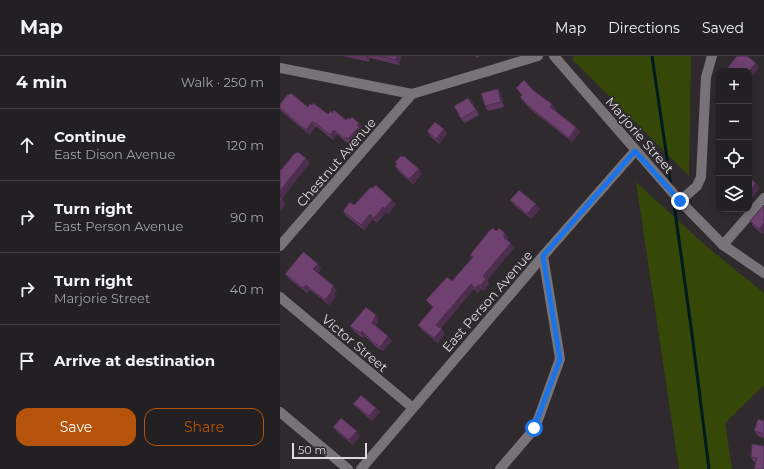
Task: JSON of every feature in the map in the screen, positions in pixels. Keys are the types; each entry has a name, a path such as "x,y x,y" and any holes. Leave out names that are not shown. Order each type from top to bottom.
{"street":[{"path":"280,68 412,94 538,56"},
{"name":"Marjorie Street","path":"554,56 680,201 723,245 764,273"},
{"path":"680,201 697,186 701,177 706,77 712,56"},
{"name":"Chestnut Avenue","path":"280,246 412,94"},
{"name":"East Person Avenue","path":"361,469 635,151"},
{"path":"723,245 764,198"},
{"path":"500,469 534,428 560,359 543,256"},
{"name":"Victor Street","path":"280,297 413,408"},
{"path":"280,412 348,469"}],"green space":[{"path":"575,56 691,56 689,176 572,59"},
{"path":"636,182 706,246 764,293 764,385 725,423 732,469 679,469"}],"building":[{"path":"379,56 397,56 396,60"},
{"path":"737,56 747,56 756,63 752,68 727,68"},
{"path":"524,80 533,90 552,104 550,107 576,127 569,138 526,104 520,97 522,95 516,88"},
{"path":"498,89 501,102 485,106 481,93"},
{"path":"291,93 308,107 313,103 328,114 331,111 332,113 334,110 346,120 352,117 359,123 357,125 359,127 348,139 346,137 344,138 334,130 330,135 314,122 312,122 306,130 280,108 280,104 288,94 289,95"},
{"path":"468,98 476,110 461,119 454,106"},
{"path":"435,122 444,129 436,139 427,131"},
{"path":"298,152 306,158 280,191 280,169 281,170 294,154"},
{"path":"401,156 404,156 419,169 409,179 395,166 397,164 395,162"},
{"path":"752,180 756,183 752,189"},
{"path":"376,185 392,200 384,209 383,207 374,218 370,214 361,225 343,211 350,202 354,205 371,187 373,188"},
{"path":"519,190 536,204 527,214 510,200"},
{"path":"764,205 764,223 759,229 750,221"},
{"path":"493,228 496,231 499,228 505,233 503,235 505,236 504,238 511,243 483,276 486,279 480,286 478,285 475,288 471,284 436,325 442,329 434,338 418,325 433,307 426,300 447,277 452,281 473,257 470,255"},
{"path":"303,252 318,264 313,269 334,286 325,300 306,285 303,288 285,274"},
{"path":"366,307 376,315 372,323 388,336 380,347 362,331 360,333 350,326"},
{"path":"361,395 376,408 369,416 353,404"},
{"path":"341,418 357,431 349,440 333,427"},
{"path":"758,419 764,421 764,434 754,431"},
{"path":"752,444 764,446 764,469 754,469 757,458 751,457"}],"waterway":[{"path":"652,56 671,186"},
{"path":"673,197 709,469"}],"route":[{"path":"534,428 560,359 543,256 635,151 680,201"}]}
